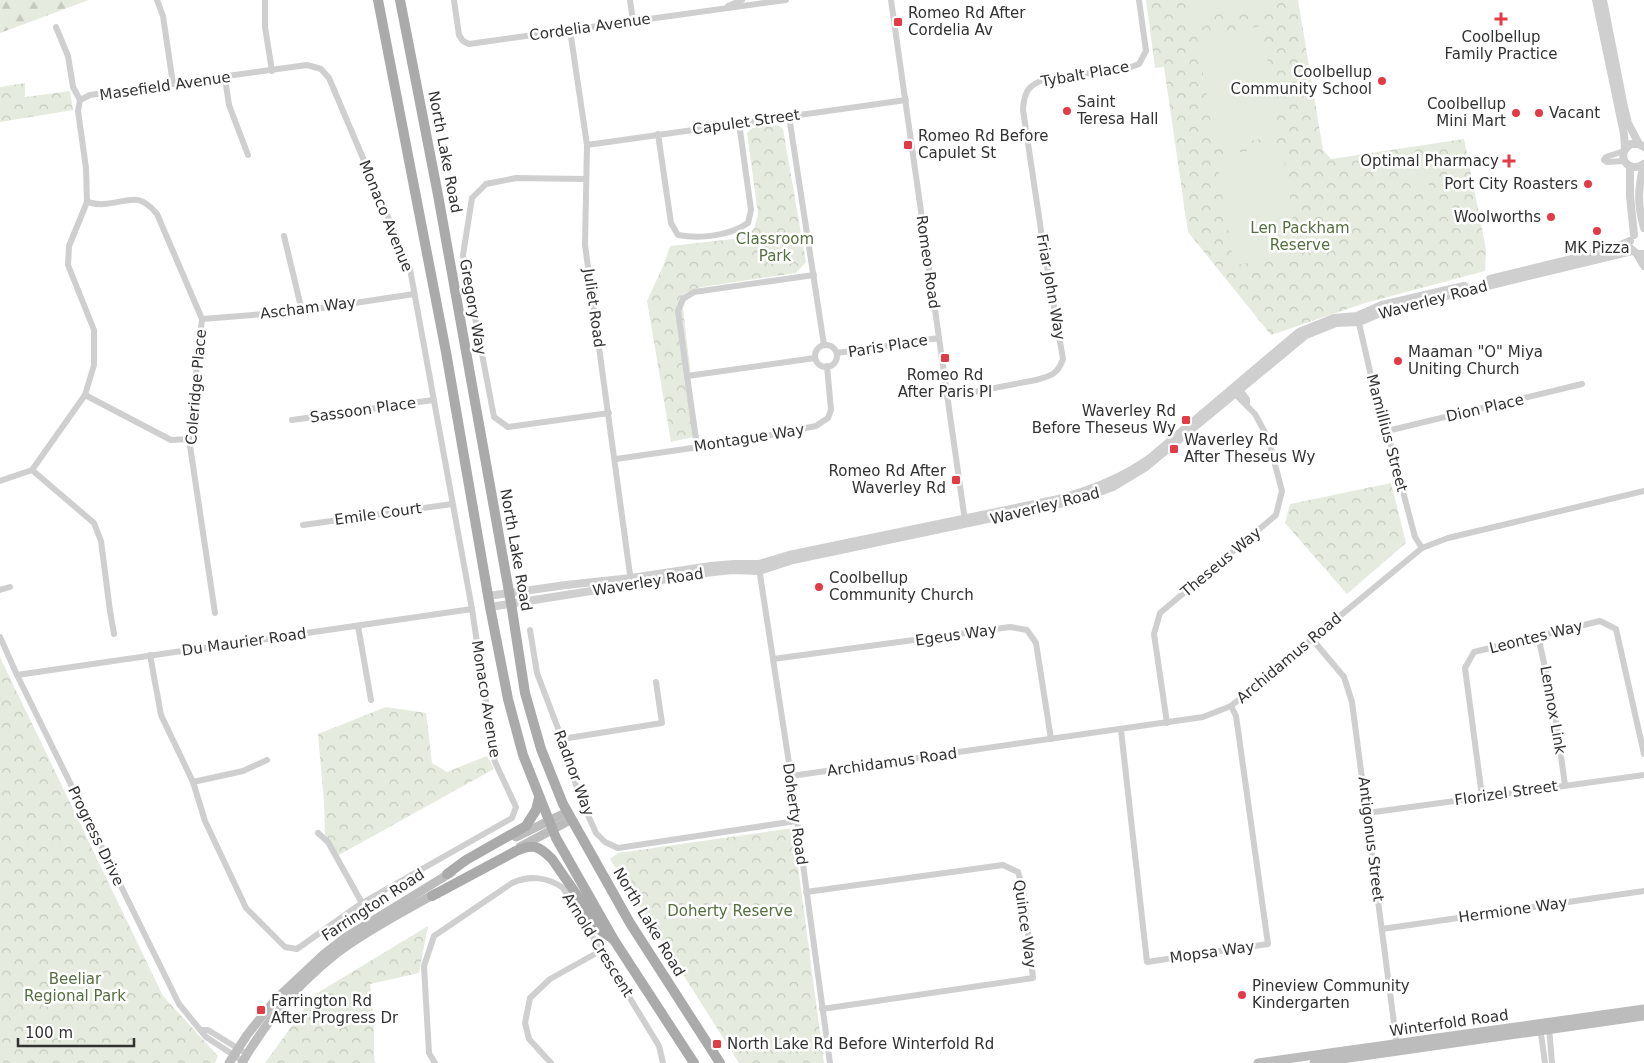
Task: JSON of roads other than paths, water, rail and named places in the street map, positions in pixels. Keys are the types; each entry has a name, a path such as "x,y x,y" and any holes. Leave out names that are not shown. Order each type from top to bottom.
{"main road":[{"path":"378,0 446,352 489,601 508,700 518,738 550,824 614,940 694,1063"},
{"name":"North Lake Road","path":"400,0 438,195 510,598 522,678 534,724 550,774 568,816 630,923 720,1063"},
{"path":"448,874 466,860 526,826 536,810 539,798"},
{"name":"Farrington Road","path":"234,1056 258,1020 275,1000 324,954 346,937 448,874 568,816"},
{"name":"Farrington Road","path":"244,1059 283,1004 320,967 359,938 550,824"},
{"path":"432,896 516,851 530,846 537,847 552,859 598,930 614,940"},
{"name":"Winterfold Road","path":"1544,1027 1644,1009"},
{"name":"Winterfold Road","path":"1314,1063 1398,1048 1544,1027 1644,1016"},
{"name":"Winterfold Road","path":"1258,1063 1398,1048"}],"street":[{"path":"158,0 163,16 174,84"},
{"path":"265,0 265,27 272,71"},
{"name":"Cordelia Avenue","path":"454,0 459,35 462,41 470,44 786,0"},
{"path":"630,0 633,21"},
{"name":"Cordelia Avenue","path":"717,10 742,0"},
{"name":"Romeo Road","path":"892,0 966,522"},
{"name":"Tybalt Place","path":"1027,90 1036,82 1047,78 1126,69 1139,64 1146,51 1139,0"},
{"path":"1596,0 1628,122 1642,146"},
{"path":"1604,0 1627,163 1632,238 1630,246 1638,253 1644,266"},
{"path":"56,27 68,56 73,88 80,100"},
{"name":"Juliet Road","path":"570,30 587,145 585,245 616,459 631,581"},
{"name":"Masefield Avenue","path":"32,470 85,395 94,365 94,330 68,265 69,246 87,202 86,168 78,111 80,100 90,95 225,78 307,65 321,69"},
{"name":"Monaco Avenue","path":"150,655 161,716 193,782 205,822 246,908 285,946 297,949 362,904 512,818 516,806 495,762 472,610 410,268 329,78 321,69"},
{"path":"225,78 229,104 248,155"},
{"name":"Friar John Way","path":"947,397 1050,376 1059,369 1063,359 1023,110 1027,90"},
{"name":"Capulet Street","path":"587,145 906,100"},
{"path":"789,116 824,345"},
{"path":"658,134 671,223 678,235 692,237 710,235 736,231 748,223 751,210 738,123"},
{"path":"1642,146 1631,144 1624,150 1606,157 1604,160 1607,162 1627,163 1637,167 1644,164"},
{"path":"1644,164 1639,184 1638,200 1644,228"},
{"name":"Gregory Way","path":"586,179 516,178 486,184 472,198 462,255 494,416 508,427 609,413"},
{"name":"Coleridge Place","path":"87,202 102,205 134,199 148,204 157,214 202,319 189,439 215,613"},
{"name":"Waverley Road","path":"1358,319 1382,305 1612,249 1644,234"},
{"path":"284,236 302,311"},
{"name":"Waverley Road","path":"489,601 631,581 727,564 759,568 966,522 1083,499 1113,487 1131,477 1160,456 1235,389 1306,335 1336,323 1638,253"},
{"path":"697,446 678,311 683,299 694,292 814,275"},
{"name":"Ascham Way","path":"202,319 302,311 414,294"},
{"name":"Mamillius Street","path":"1358,319 1374,388 1414,537 1422,548"},
{"name":"Paris Place","path":"837,353 939,338"},
{"path":"824,345 831,346 837,353 835,362 827,366 818,363 815,358 817,349 824,345"},
{"path":"687,376 815,358"},
{"name":"Montague Way","path":"616,459 803,430 823,422 828,418 831,410 827,366"},
{"name":"Dion Place","path":"1387,431 1582,384"},
{"name":"Theseus Way","path":"1167,723 1154,634 1160,612 1276,515 1282,491 1268,438 1255,414 1247,404 1247,399 1235,389"},
{"path":"85,395 171,440 189,439"},
{"name":"Sassoon Place","path":"292,420 433,400"},
{"path":"0,481 32,470 94,523 102,542 114,634"},
{"name":"Archidamus Road","path":"791,776 1203,717 1231,706 1422,548 1448,538 1644,491"},
{"name":"Emile Court","path":"303,525 452,504"},
{"name":"Doherty Road","path":"759,568 791,776 830,1063"},
{"path":"0,590 10,587"},
{"name":"Du Maurier Road","path":"16,675 472,610"},
{"name":"Leontes Way","path":"1482,796 1465,668 1474,652 1600,621 1616,630 1644,754"},
{"path":"358,626 371,700"},
{"name":"Egeus Way","path":"773,660 1010,627 1027,630 1036,643 1052,739"},
{"name":"Radnor Way","path":"530,630 537,673 562,739 579,795 596,833 605,842 618,848 796,821"},
{"name":"Lennox Link","path":"1538,636 1555,713 1566,785"},
{"name":"Progress Drive","path":"0,637 16,675 179,1004 206,1037 234,1056 244,1059"},
{"name":"Antigonus Street","path":"1312,639 1344,677 1352,702 1398,1048"},
{"path":"562,739 662,723 656,682"},
{"name":"Mopsa Way","path":"1121,730 1147,962 1268,944 1236,716 1231,706"},
{"path":"193,782 243,771 267,760"},
{"name":"Florizel Street","path":"1367,813 1644,775"},
{"path":"318,833 328,842 362,904"},
{"name":"Quince Way","path":"806,892 1003,865 1018,872 1023,889 1033,978 822,1009"},
{"name":"Arnold Crescent","path":"435,1063 429,1053 424,966 434,936 521,879 539,878 555,882 563,888 659,1046 664,1063"},
{"name":"Hermione Way","path":"1382,929 1644,892"},
{"path":"551,1063 529,1039 525,1023 530,998 550,979 602,950"},
{"path":"1544,1027 1545,1063"},
{"path":"1544,1027 1552,1063"}],"place":[{"name":"Coolbellup Family Practice","path":"1501,19"},
{"name":"Romeo Rd After Cordelia Av","path":"898,22"},
{"name":"Coolbellup Community School","path":"1382,81"},
{"name":"Saint Teresa Hall","path":"1067,111"},
{"name":"Coolbellup Mini Mart","path":"1516,113"},
{"name":"Vacant","path":"1539,113"},
{"name":"Romeo Rd Before Capulet St","path":"908,145"},
{"name":"Optimal Pharmacy","path":"1509,161"},
{"name":"Port City Roasters","path":"1588,184"},
{"name":"Woolworths","path":"1551,217"},
{"name":"MK Pizza","path":"1597,231"},
{"name":"Romeo Rd After Paris Pl","path":"945,358"},
{"name":"Maaman \"O\" Miya Uniting Church","path":"1398,361"},
{"name":"Waverley Rd Before Theseus Wy","path":"1186,420"},
{"name":"Waverley Rd After Theseus Wy","path":"1174,449"},
{"name":"Romeo Rd After Waverley Rd","path":"956,480"},
{"name":"Coolbellup Community Church","path":"819,587"},
{"name":"Pineview Community Kindergarten","path":"1242,995"},
{"name":"Farrington Rd After Progress Dr","path":"261,1010"},
{"name":"North Lake Rd Before Winterfold Rd","path":"717,1044"}],"park label":[{"name":"Len Packham Reserve","path":"1300,236"},
{"name":"Classroom Park","path":"775,248"},
{"name":"Doherty Reserve","path":"730,911"},
{"name":"Beeliar Regional Park","path":"75,988"}]}
